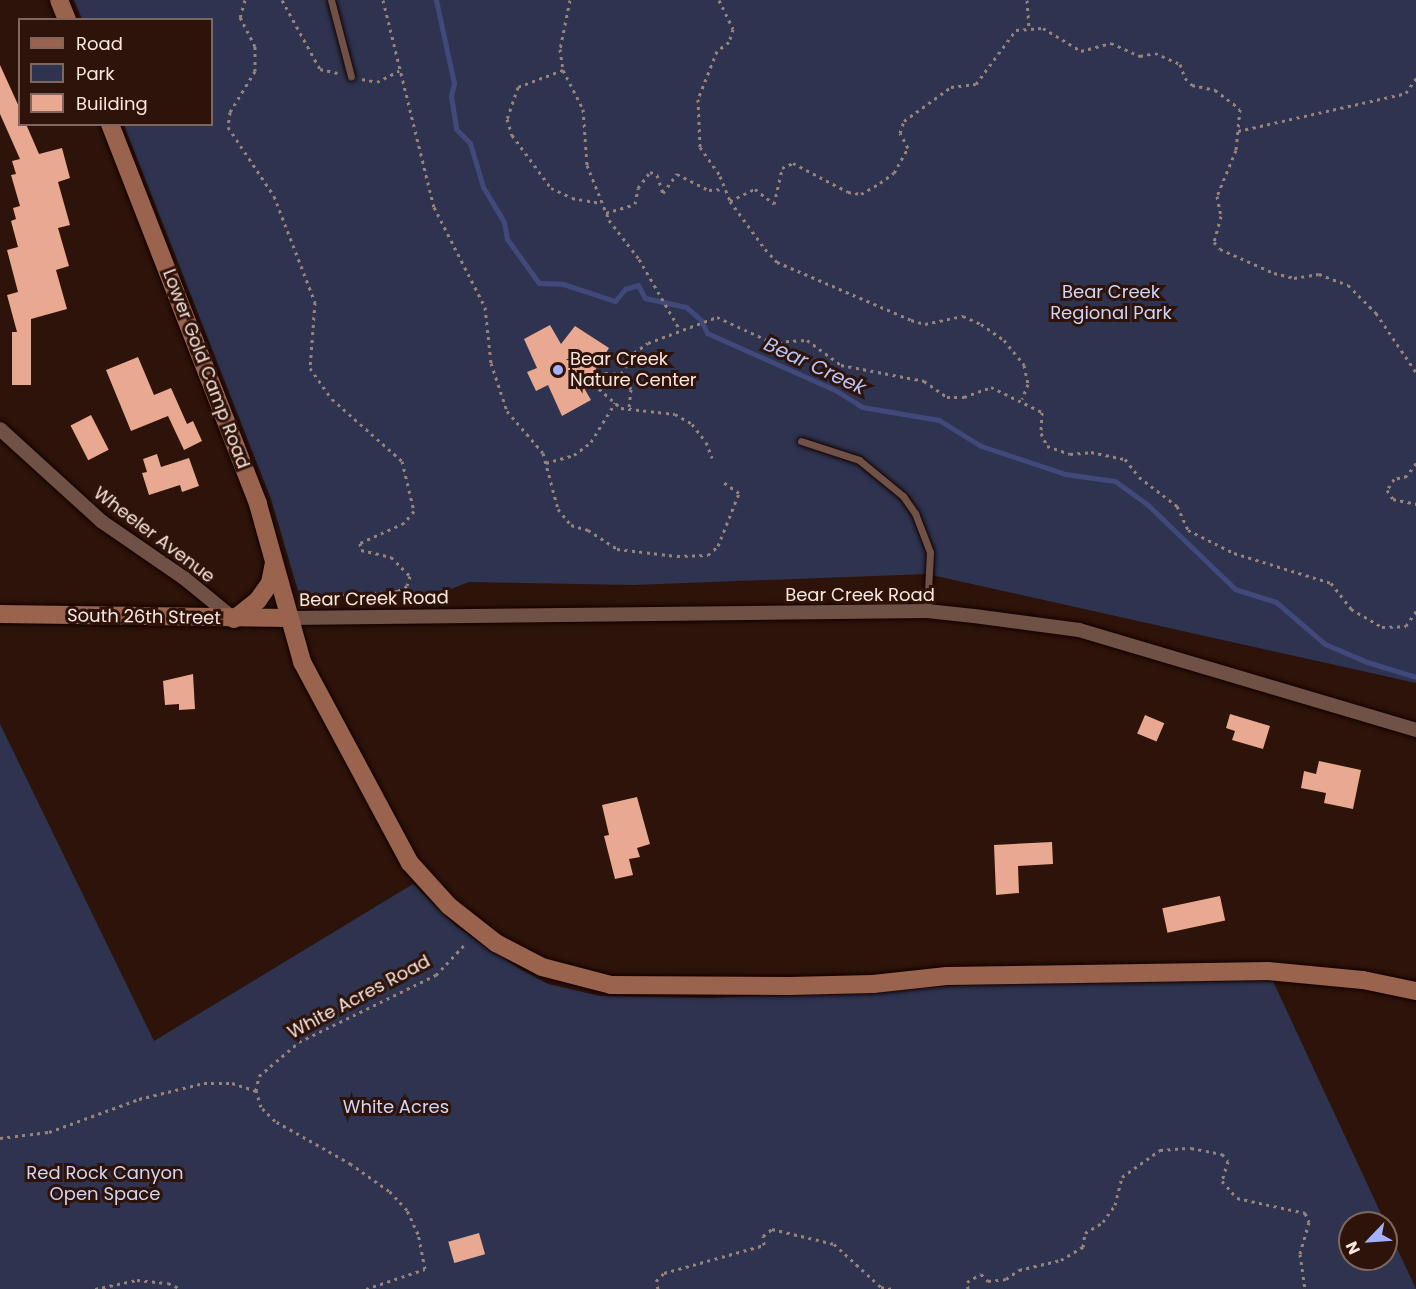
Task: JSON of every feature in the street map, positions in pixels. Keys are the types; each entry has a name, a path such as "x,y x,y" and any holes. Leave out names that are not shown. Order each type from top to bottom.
{"street":[{"path":"59,0 66,18"},
{"name":"Lower Gold Camp Road","path":"111,126 258,504 295,617 302,662 410,863 449,906 477,928 542,967 611,985 799,986 947,976 1268,971 1363,980 1416,991"},
{"name":"Wheeler Avenue","path":"0,429 101,520 184,578 234,619"},
{"path":"234,619 258,600 270,583 275,558"},
{"name":"Bear Creek Road","path":"295,617 927,611 1079,630 1416,730"},
{"name":"South 26th Street","path":"0,614 234,619 295,617"}],"lane":[{"path":"331,0 351,76"},
{"path":"801,441 859,460 903,496 915,513 930,552 927,611"}],"path":[{"path":"244,0 240,17 255,46 255,71 230,112 228,127 274,196 315,302 310,368 332,399 402,461 414,511 404,523 360,543 361,550 392,557 410,576 407,586 398,591 321,597 295,617"},
{"path":"282,0 320,69 377,82 399,71"},
{"path":"383,0 434,207 485,307 491,363 507,411 543,453 558,508 571,525 588,530 617,549 658,555 708,555 718,546 739,493 722,481"},
{"path":"570,0 560,49 563,70 583,109 587,165 606,213 655,284 680,330"},
{"path":"719,0 733,29 729,42 717,51 713,69 698,99 700,147 730,201 777,262 911,320 925,324 963,316 1004,340 1024,365 1028,384 1022,399"},
{"path":"1028,0 1029,26"},
{"path":"730,201 754,189 774,204 782,168 793,163 848,192 861,194 880,183 894,173 908,148 900,134 904,121 951,87 976,84 1016,30 1029,26 1043,28 1081,51 1112,43 1140,56 1155,53 1169,57 1180,64 1185,78 1192,85 1215,90 1232,101 1240,110 1231,169 1217,195 1221,216 1214,242 1220,249 1244,257 1274,273 1294,278 1319,274 1348,285 1376,313 1416,372"},
{"path":"563,70 518,87 507,119 512,135 551,188 572,198 602,203"},
{"path":"1238,131 1406,93 1416,78"},
{"path":"606,213 636,204 638,188 650,172 657,175 663,193 676,174 708,190 724,189"},
{"path":"621,374 634,353 648,343 705,318 717,317 771,342 807,340 841,365 924,381 947,397 964,398 991,387 1022,399 1042,412 1041,433 1047,446 1070,454 1091,452 1125,459 1139,477 1177,506 1188,530 1234,553 1331,583 1351,609 1382,627 1406,626 1416,611"},
{"path":"595,386 605,373 621,374"},
{"path":"582,374 615,403 629,409 675,414 700,433 712,458"},
{"path":"621,374 631,389 629,409"},
{"path":"546,463 574,455 591,442 615,403"},
{"path":"1416,463 1407,476 1394,479 1387,490 1393,499 1416,504"},
{"name":"White Acres Road","path":"256,1091 259,1076 274,1059 340,1019 436,975 477,928"},
{"path":"0,1138 49,1132 139,1099 204,1083 232,1083 256,1091 261,1107 275,1120 351,1164 389,1191 407,1210 418,1234 425,1269 366,1289"},
{"path":"968,1289 967,1282 981,1274 988,1281 1006,1279 1019,1270 1061,1260 1083,1247 1085,1233 1103,1222 1115,1205 1122,1177 1160,1150 1191,1148 1222,1154 1228,1161 1222,1181 1237,1198 1305,1213 1309,1222 1300,1254 1305,1289"},
{"path":"658,1289 656,1281 664,1273 764,1245 763,1236 772,1229 834,1244 881,1287 892,1289"},
{"path":"95,1289 137,1280 168,1283 182,1289"}],"green space":[{"name":"Bear Creek Regional Park","path":"74,0 1416,0 1416,683 927,574 633,585 469,582 438,594 299,594 271,499 124,126 213,126 213,18 82,18"},
{"name":"White Acres","path":"0,724 154,1041 413,884 456,926 520,969 548,984 600,996 711,998 962,985 1272,979 1379,1211 1338,1211 1338,1271 1398,1271 1398,1250 1416,1289 0,1289"}],"building":[{"path":"0,65 18,105 18,126 27,126 39,154 62,148 70,178 58,182 70,225 58,228 69,266 56,270 67,309 31,319 31,385 12,385 12,332 17,332 7,295 18,292 7,250 18,247 11,221 16,219 13,208 20,206 11,175 16,174 12,161 20,159 0,114"},
{"name":"Bear Creek Nature Center","path":"550,325 561,344 575,326 609,348 584,388 591,400 562,416 548,385 536,391 527,372 537,368 524,339"},
{"path":"138,357 154,395 171,388 187,424 193,421 202,441 184,450 168,416 131,431 106,370"},
{"path":"91,415 109,450 88,460 71,425"},
{"path":"157,454 161,467 189,458 199,486 182,492 180,485 149,495 142,473 147,472 143,459"},
{"path":"193,674 195,709 179,710 179,704 165,705 163,681"},
{"path":"1230,714 1270,726 1263,749 1232,740 1235,731 1226,728"},
{"path":"1145,715 1164,723 1157,742 1137,733"},
{"path":"1319,761 1361,770 1353,809 1324,803 1326,793 1301,788 1304,771 1316,774"},
{"path":"637,797 650,844 637,848 640,857 629,859 633,875 615,879 604,836 609,835 602,805"},
{"path":"1052,842 1053,864 1018,866 1019,893 996,895 994,845"},
{"path":"1220,896 1225,920 1167,933 1162,908"},
{"path":"479,1233 485,1254 454,1263 448,1242"}],"waterway":[{"name":"Bear Creek","path":"436,0 454,83 451,96 456,129 470,143 483,187 504,222 507,239 539,283 563,284 615,301 625,289 638,285 645,298 686,307 701,320 707,333 835,390 862,407 939,420 981,446 1065,474 1115,481 1148,505 1235,589 1276,602 1325,644 1367,662 1416,677"}],"place":[{"name":"Bear Creek Nature Center","path":"558,370"}],"park label":[{"name":"Red Rock Canyon Open Space","path":"105,1184"}]}
